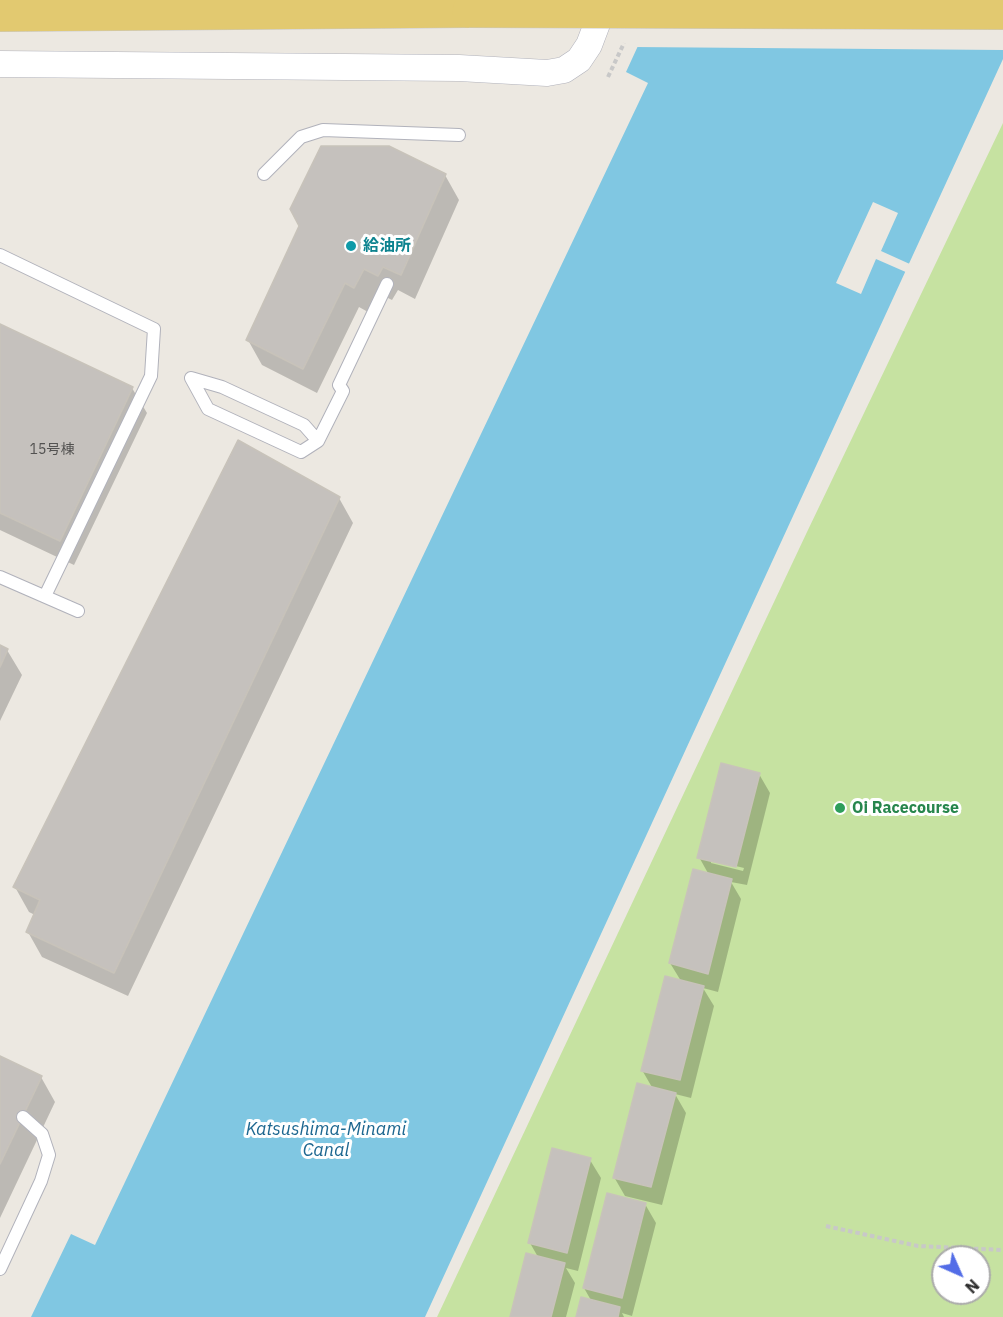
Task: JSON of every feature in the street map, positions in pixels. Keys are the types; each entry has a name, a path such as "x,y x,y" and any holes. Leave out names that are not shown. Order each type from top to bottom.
{"main road":[{"path":"0,15 469,11 1003,13"}],"street":[{"path":"0,64 459,68 547,73 564,70 579,60 589,45 606,0"}],"lane":[{"path":"264,174 301,137 323,130 459,135"},
{"path":"0,255 154,329 152,376 45,596"},
{"path":"318,441 304,425 222,387 191,378 208,409 301,452 318,441 342,391 339,385 387,284"},
{"path":"0,577 78,611"},
{"path":"0,1269 41,1181 49,1155 42,1134 22,1117"}],"path":[{"path":"608,77 624,44"},
{"path":"826,1226 918,1246 1003,1250"}],"green space":[{"name":"Oi Racecourse","path":"1003,123 1003,1317 437,1317 807,532"}],"water":[{"name":"Katsushima-Minami Canal","path":"659,0 1003,0 1003,59 425,1317 31,1317 71,1234 95,1245 648,83 626,72"}],"pier":[{"path":"656,0 1003,0 1003,50 634,47"},
{"path":"873,202 898,213 881,251 912,265 908,273 876,259 861,294 836,283"}],"building":[{"name":"給油所","path":"321,146 389,146 446,174 401,275 383,267 378,276 364,269 354,288 345,283 303,369 246,340 299,226 290,209"},
{"path":"0,324 133,387 60,541 0,513"},
{"path":"238,440 340,497 114,973 26,932 40,900 13,887"},
{"path":"0,645 8,649 0,667"},
{"path":"721,763 760,773 736,867 697,858"},
{"path":"693,869 732,879 708,974 669,963"},
{"path":"665,976 704,986 680,1080 641,1071"},
{"path":"0,1056 42,1076 0,1164"},
{"path":"637,1083 676,1093 651,1187 613,1178"},
{"path":"552,1148 591,1158 567,1253 528,1243"},
{"path":"607,1193 646,1203 622,1298 583,1288"},
{"path":"526,1253 565,1263 551,1317 510,1317"},
{"path":"581,1297 620,1307 618,1317 576,1317"}],"place":[{"name":"給油所","path":"351,246"},
{"name":"Oi Racecourse","path":"840,808"}]}
